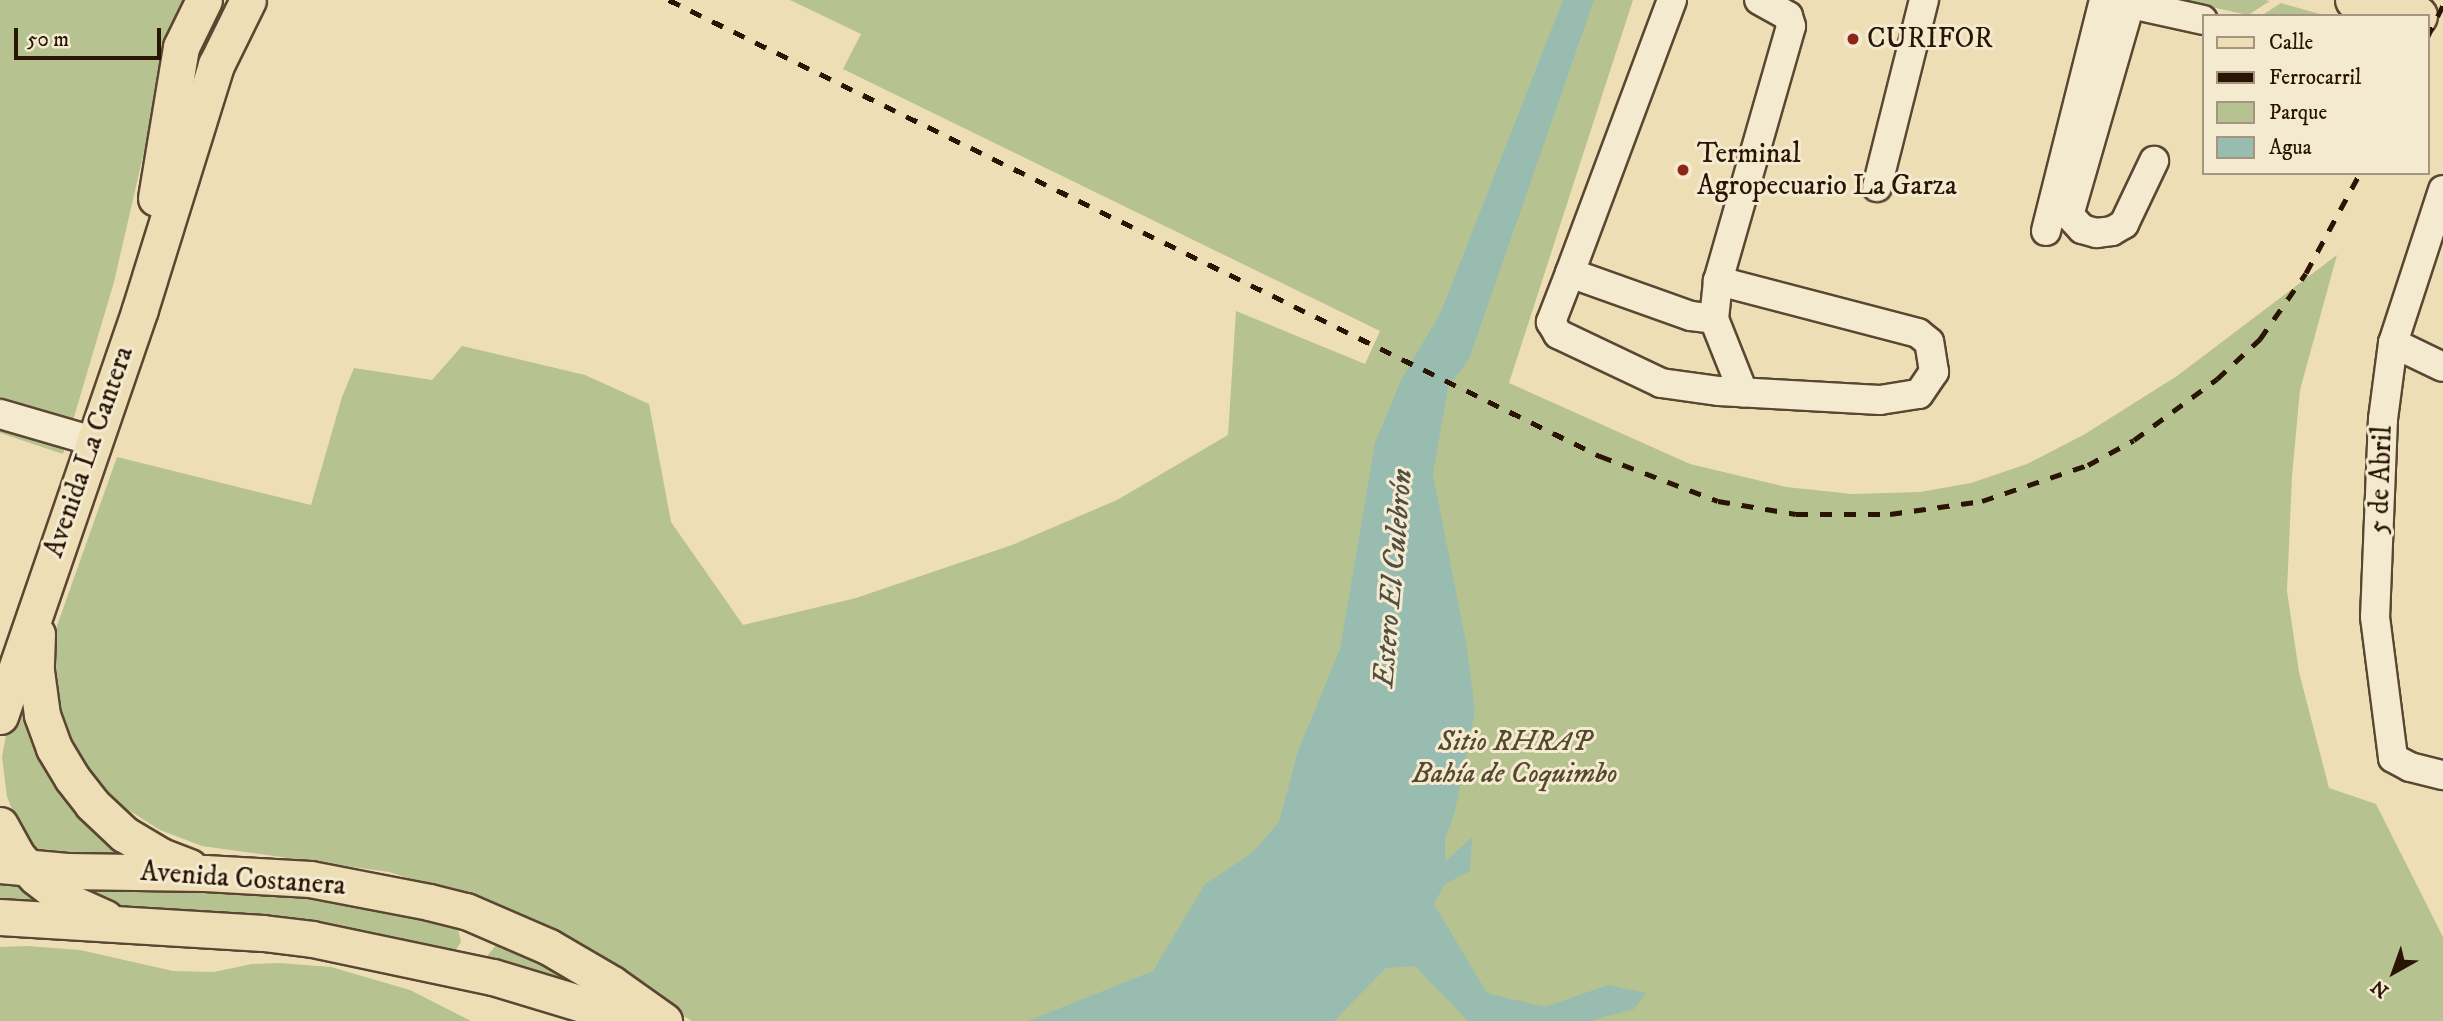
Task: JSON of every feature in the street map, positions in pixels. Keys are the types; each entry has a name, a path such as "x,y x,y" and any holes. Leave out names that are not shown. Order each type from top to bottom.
{"main road":[{"name":"Avenida La Cantera","path":"139,309 181,47 204,0"},
{"name":"Avenida La Cantera","path":"0,716 139,309 216,65 248,0"},
{"name":"Avenida La Cantera","path":"40,596 36,656 40,701 50,737 65,768 92,804 124,834 162,856 205,873"},
{"path":"0,825 14,866 79,908 117,921 150,927"},
{"name":"Avenida Costanera","path":"14,866 310,879 393,893 466,911 549,947 612,984 664,1021"},
{"path":"438,964 459,963 474,950 478,933 466,911"},
{"name":"Avenida Costanera","path":"0,917 287,935 438,964 522,985 639,1021"}],"street":[{"path":"1672,0 1550,322 1558,334 1661,383 1743,392 1880,400 1919,394 1934,372 1929,342 1918,333 1718,281"},
{"path":"1743,392 1714,319 1718,281 1791,26 1788,16 1759,0"},
{"path":"1877,187 1924,0"},
{"path":"2115,1 2202,20"},
{"path":"2115,1 2069,215 2082,229 2096,233 2112,232 2124,224 2154,161"},
{"path":"2046,230 2115,1"},
{"name":"5 de Abril","path":"2443,190 2393,343 2383,419 2375,617 2393,758 2410,767 2443,775"},
{"path":"1570,273 1691,316 1714,319"},
{"path":"2393,343 2443,368"},
{"path":"0,414 93,441"}],"green space":[{"path":"0,0 186,0 172,30 114,282 63,454 0,433"},
{"name":"Sitio RHRAP Bahía de Coquimbo","path":"790,0 1633,0 1509,383 1690,464 1786,487 1852,494 1920,492 1971,483 2027,464 2085,434 2177,376 2337,255 2300,390 2292,476 2287,591 2299,672 2329,788 2376,804 2443,937 2443,1021 692,1021 482,901 389,872 202,846 160,830 122,806 91,773 67,731 54,685 52,661 53,637 117,457 311,505 342,397 354,368 432,380 462,346 585,375 649,404 671,522 743,625 856,598 1012,545 1117,500 1228,435 1236,311 1365,364 1380,331 843,69 861,34"},
{"path":"2179,0 2270,1 2250,14"},
{"path":"2281,3 2320,14 2264,14"},
{"path":"22,677 142,858 35,851 23,834 7,797 2,757 8,724"},
{"path":"0,869 60,906 0,905"},
{"path":"63,879 317,891 457,925 461,942 455,951 119,914"},
{"path":"501,939 607,995 479,966"},
{"path":"0,947 80,950 173,971 214,972 252,964 279,963 331,967 410,990 471,1021 0,1021"}],"water":[{"name":"Estero El Culebrón","path":"1563,0 1594,0 1469,359 1448,387 1433,474 1467,648 1475,711 1455,812 1445,839 1445,862 1472,837 1470,871 1445,884 1434,904 1487,993 1545,1007 1608,985 1646,993 1634,1009 1589,1021 1468,1021 1415,966 1386,968 1334,1021 1028,1021 1153,971 1205,884 1252,853 1279,822 1298,751 1340,649 1375,443 1401,380 1440,314"}],"railway":[{"path":"669,0 1600,456 1718,501 1796,514 1890,514 1982,501 2088,465 2134,440 2217,379 2260,339 2306,273 2359,175"},
{"path":"2429,34 2443,5"}],"place":[{"name":"CURIFOR","path":"1853,39"},
{"name":"Terminal Agropecuario La Garza","path":"1683,170"}]}
